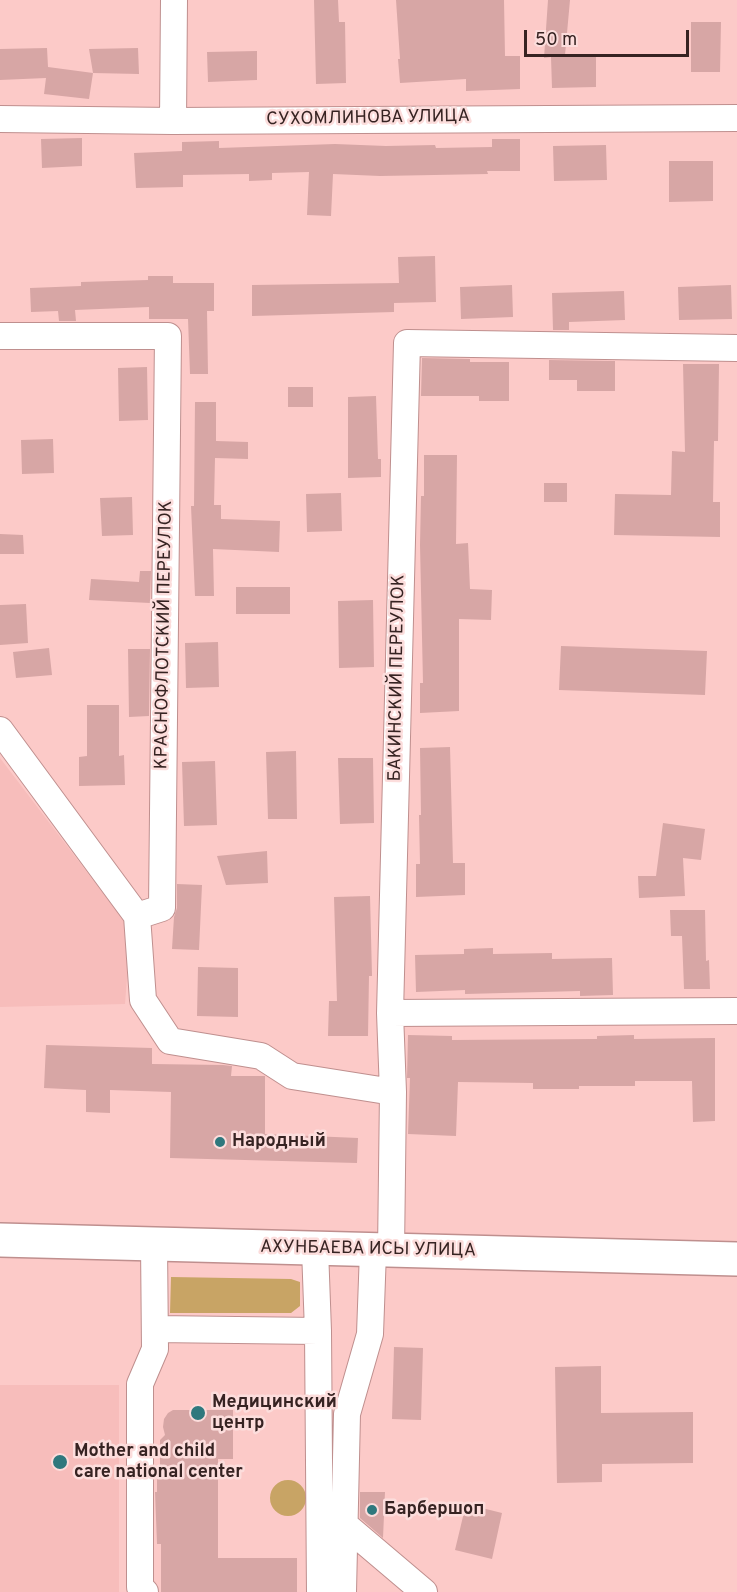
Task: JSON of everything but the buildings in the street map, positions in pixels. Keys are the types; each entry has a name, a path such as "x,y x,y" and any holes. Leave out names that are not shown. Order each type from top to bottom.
{"main road":[{"name":"АХУНБАЕВА ИСЫ УЛИЦА","path":"0,1240 737,1259"}],"street":[{"path":"173,121 174,0"},
{"name":"СУХОМЛИНОВА УЛИЦА","path":"0,119 173,121 737,118"},
{"name":"КРАСНОФЛОТСКИЙ ПЕРЕУЛОК","path":"0,336 168,336 162,908 137,916"},
{"name":"БАКИНСКИЙ ПЕРЕУЛОК","path":"343,1592 347,1414 370,1334 382,1251 393,1092 390,1013 407,343 737,348"},
{"path":"0,730 137,916 143,1000 170,1041 261,1056 292,1076 393,1092"},
{"path":"390,1013 737,1011"},
{"path":"145,1592 141,1587 140,1553 141,1384 155,1349 154,1244"},
{"path":"315,1249 318,1331 320,1592"},
{"path":"155,1329 318,1331"},
{"path":"345,1525 424,1592"}],"shaded area":[{"path":"0,758 125,922 129,952 125,1004 0,1007"},
{"path":"171,1277 291,1279 300,1282 300,1306 291,1313 170,1313"},
{"name":"Mother and child care national center","path":"0,1385 119,1385 119,1592 0,1592"},
{"path":"288,1480 301,1485 306,1498 301,1511 288,1516 275,1511 270,1498 275,1485"}],"place":[{"name":"Народный","path":"220,1142"},
{"name":"Медицинский центр","path":"198,1413"},
{"name":"Mother and child care national center","path":"60,1462"},
{"name":"Барбершоп","path":"372,1510"}]}
